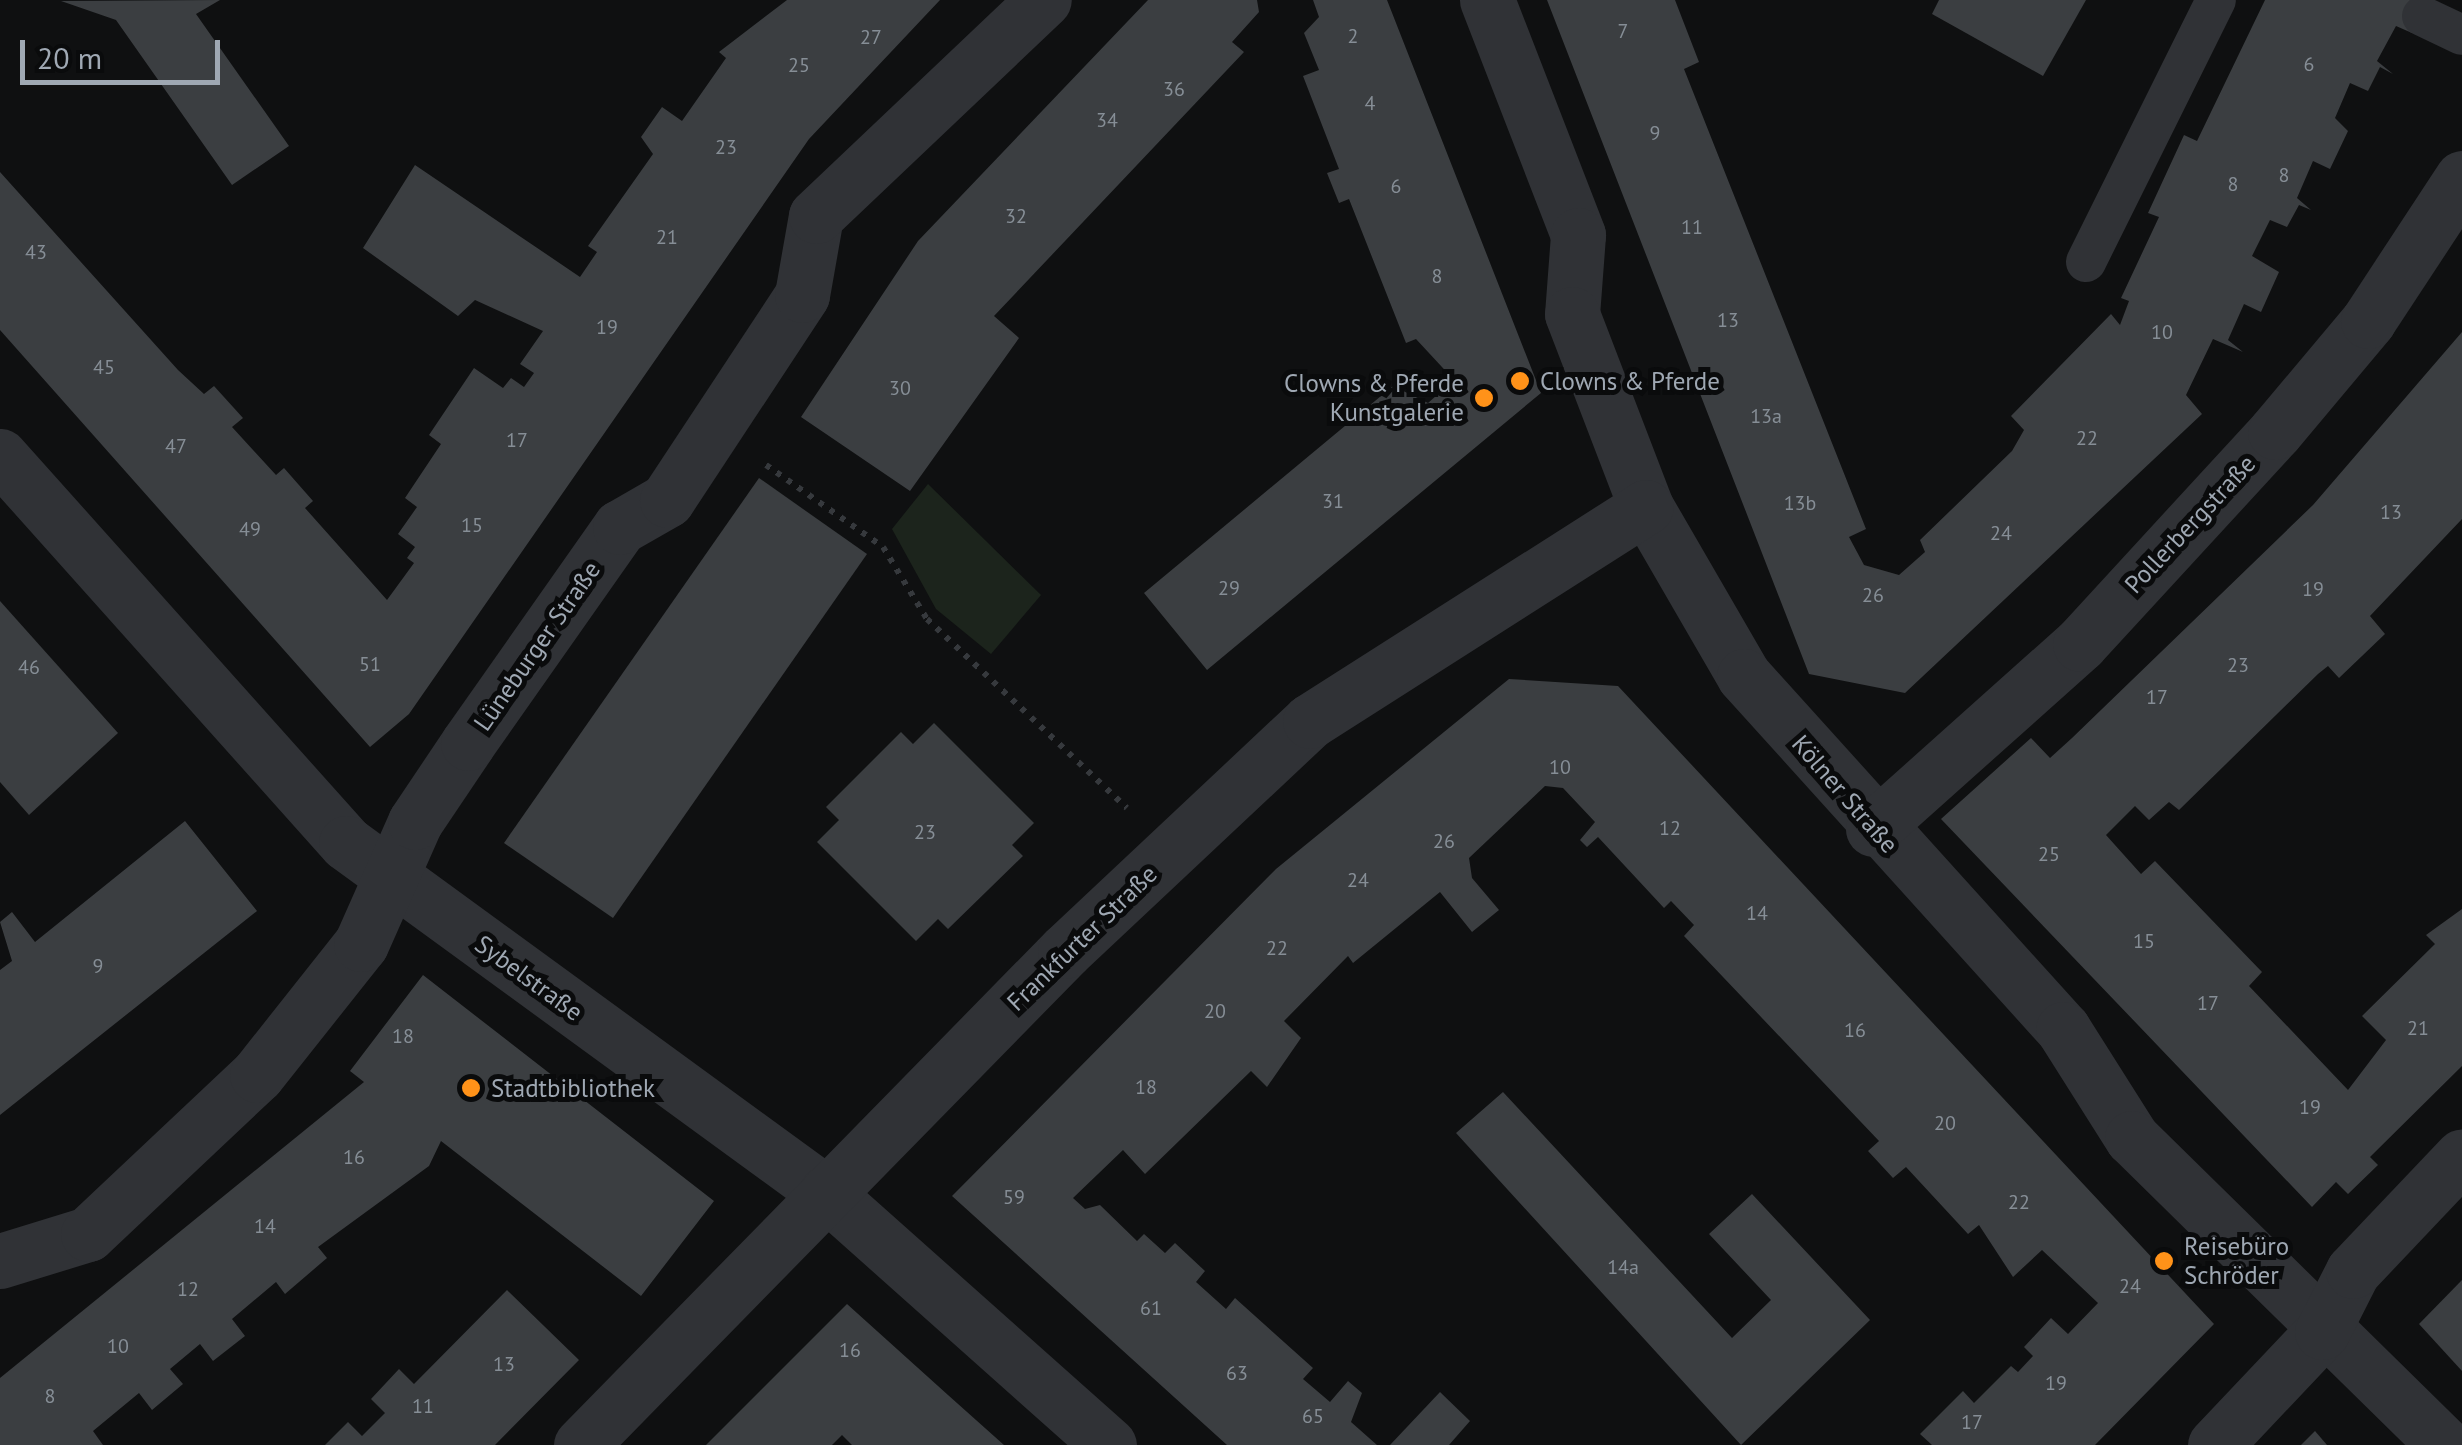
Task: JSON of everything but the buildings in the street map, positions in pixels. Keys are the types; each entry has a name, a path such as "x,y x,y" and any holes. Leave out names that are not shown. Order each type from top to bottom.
{"street":[{"name":"Lüneburger Straße","path":"2,1254 88,1234 257,1076 361,944 415,822 620,527 667,500 802,294 816,216 1044,0"},
{"name":"Kölner Straße","path":"1486,0 1578,235 1572,314 1646,507 1744,676 1873,829 2064,1029 2132,1138 2322,1332 2444,1445"},
{"name":"Pollerbergstraße","path":"1873,829 2080,644 2275,432 2368,321 2462,178"},
{"name":"Sybelstraße","path":"0,456 310,804 390,878 826,1193 1109,1445"},
{"name":"Frankfurter Straße","path":"581,1445 826,1193 1172,850 1310,721 1646,507"},
{"path":"2215,1445 2322,1332 2353,1272 2462,1156"}],"lane":[{"path":"2086,262 2216,0"},
{"path":"2422,16 2462,35"}],"path":[{"path":"711,430 883,547 926,620 1172,850"}],"shaded area":[{"path":"928,484 1041,595 991,654 936,609 892,529"}],"place":[{"name":"Clowns & Pferde","path":"1520,381"},
{"name":"Clowns & Pferde Kunstgalerie","path":"1484,398"},
{"name":"Stadtbibliothek","path":"471,1088"},
{"name":"Reisebüro Schröder","path":"2164,1261"}]}
